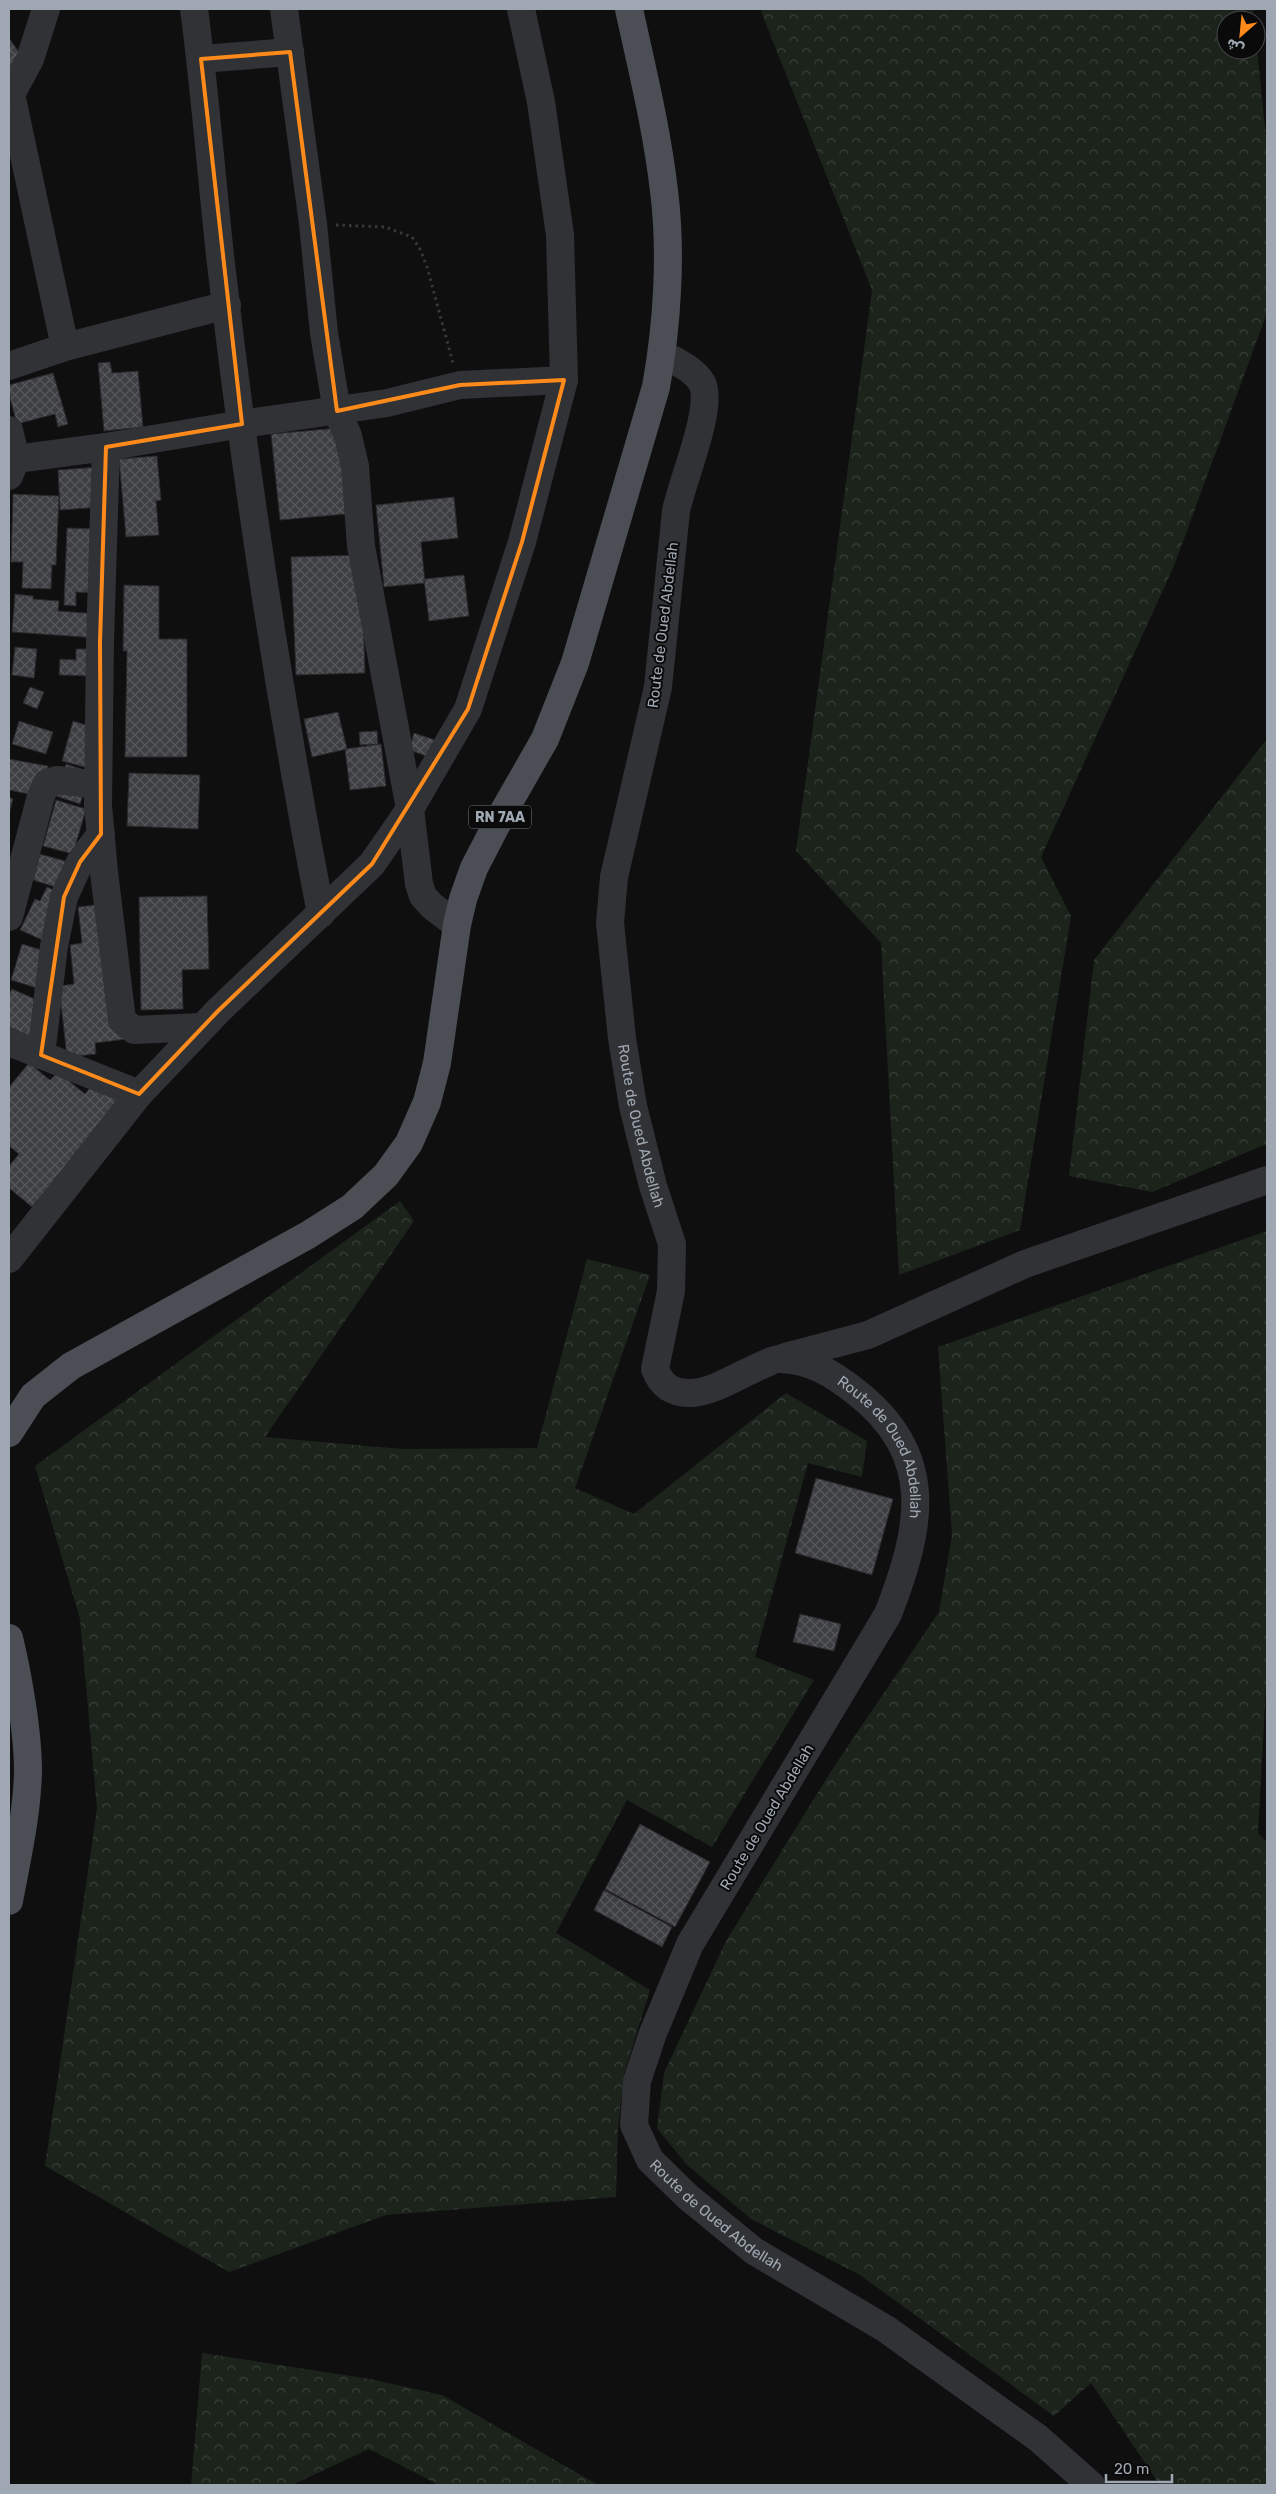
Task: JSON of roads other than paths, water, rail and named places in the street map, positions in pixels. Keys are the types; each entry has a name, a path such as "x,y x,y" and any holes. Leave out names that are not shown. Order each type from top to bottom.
{"main road":[{"name":"RN 7AA","path":"9,1433 33,1396 71,1366 308,1235 352,1207 386,1175 409,1142 427,1102 437,1063 457,925 474,868 501,816 546,739 575,663 647,417 662,354 668,261 665,193 656,132 629,9"},
{"path":"9,1638 21,1700 28,1771 21,1837 9,1901"}],"street":[{"path":"46,9 30,59 10,96 65,347"},
{"path":"194,9 242,424 297,788 321,914"},
{"path":"284,9 313,224 324,333 337,411 348,436 355,466 361,546 410,809 419,884 423,896 432,906 457,925"},
{"path":"9,1259 139,1094 202,1028 372,864 410,809 468,709 522,542 564,380 560,235 540,102 521,9"},
{"path":"201,59 290,52"},
{"path":"9,366 65,347 227,305"},
{"name":"Route de Oued Abdellah","path":"662,354 693,373 702,384 705,401 703,417 681,488 676,511 658,687 614,877 610,923 622,1038 633,1106 653,1186 672,1244 671,1291 655,1369 659,1381 669,1390 693,1393 778,1358 806,1362 832,1374 861,1396 886,1421 901,1445 912,1468 916,1496 914,1535 905,1570 888,1614 690,1944 653,2033 637,2082 634,2125 650,2160 688,2197 754,2251 886,2329 1038,2438 1091,2485"},
{"path":"9,430 12,467 106,447 242,424 387,403 460,385 564,380"},
{"path":"106,447 98,784 101,834 122,1020 134,1030 202,1028"},
{"path":"9,917 46,783 56,780 98,784"},
{"path":"41,1055 54,946 64,897 80,862 101,834"},
{"path":"9,1042 139,1094"},
{"path":"778,1358 868,1335 1025,1264 1267,1180"}]}
